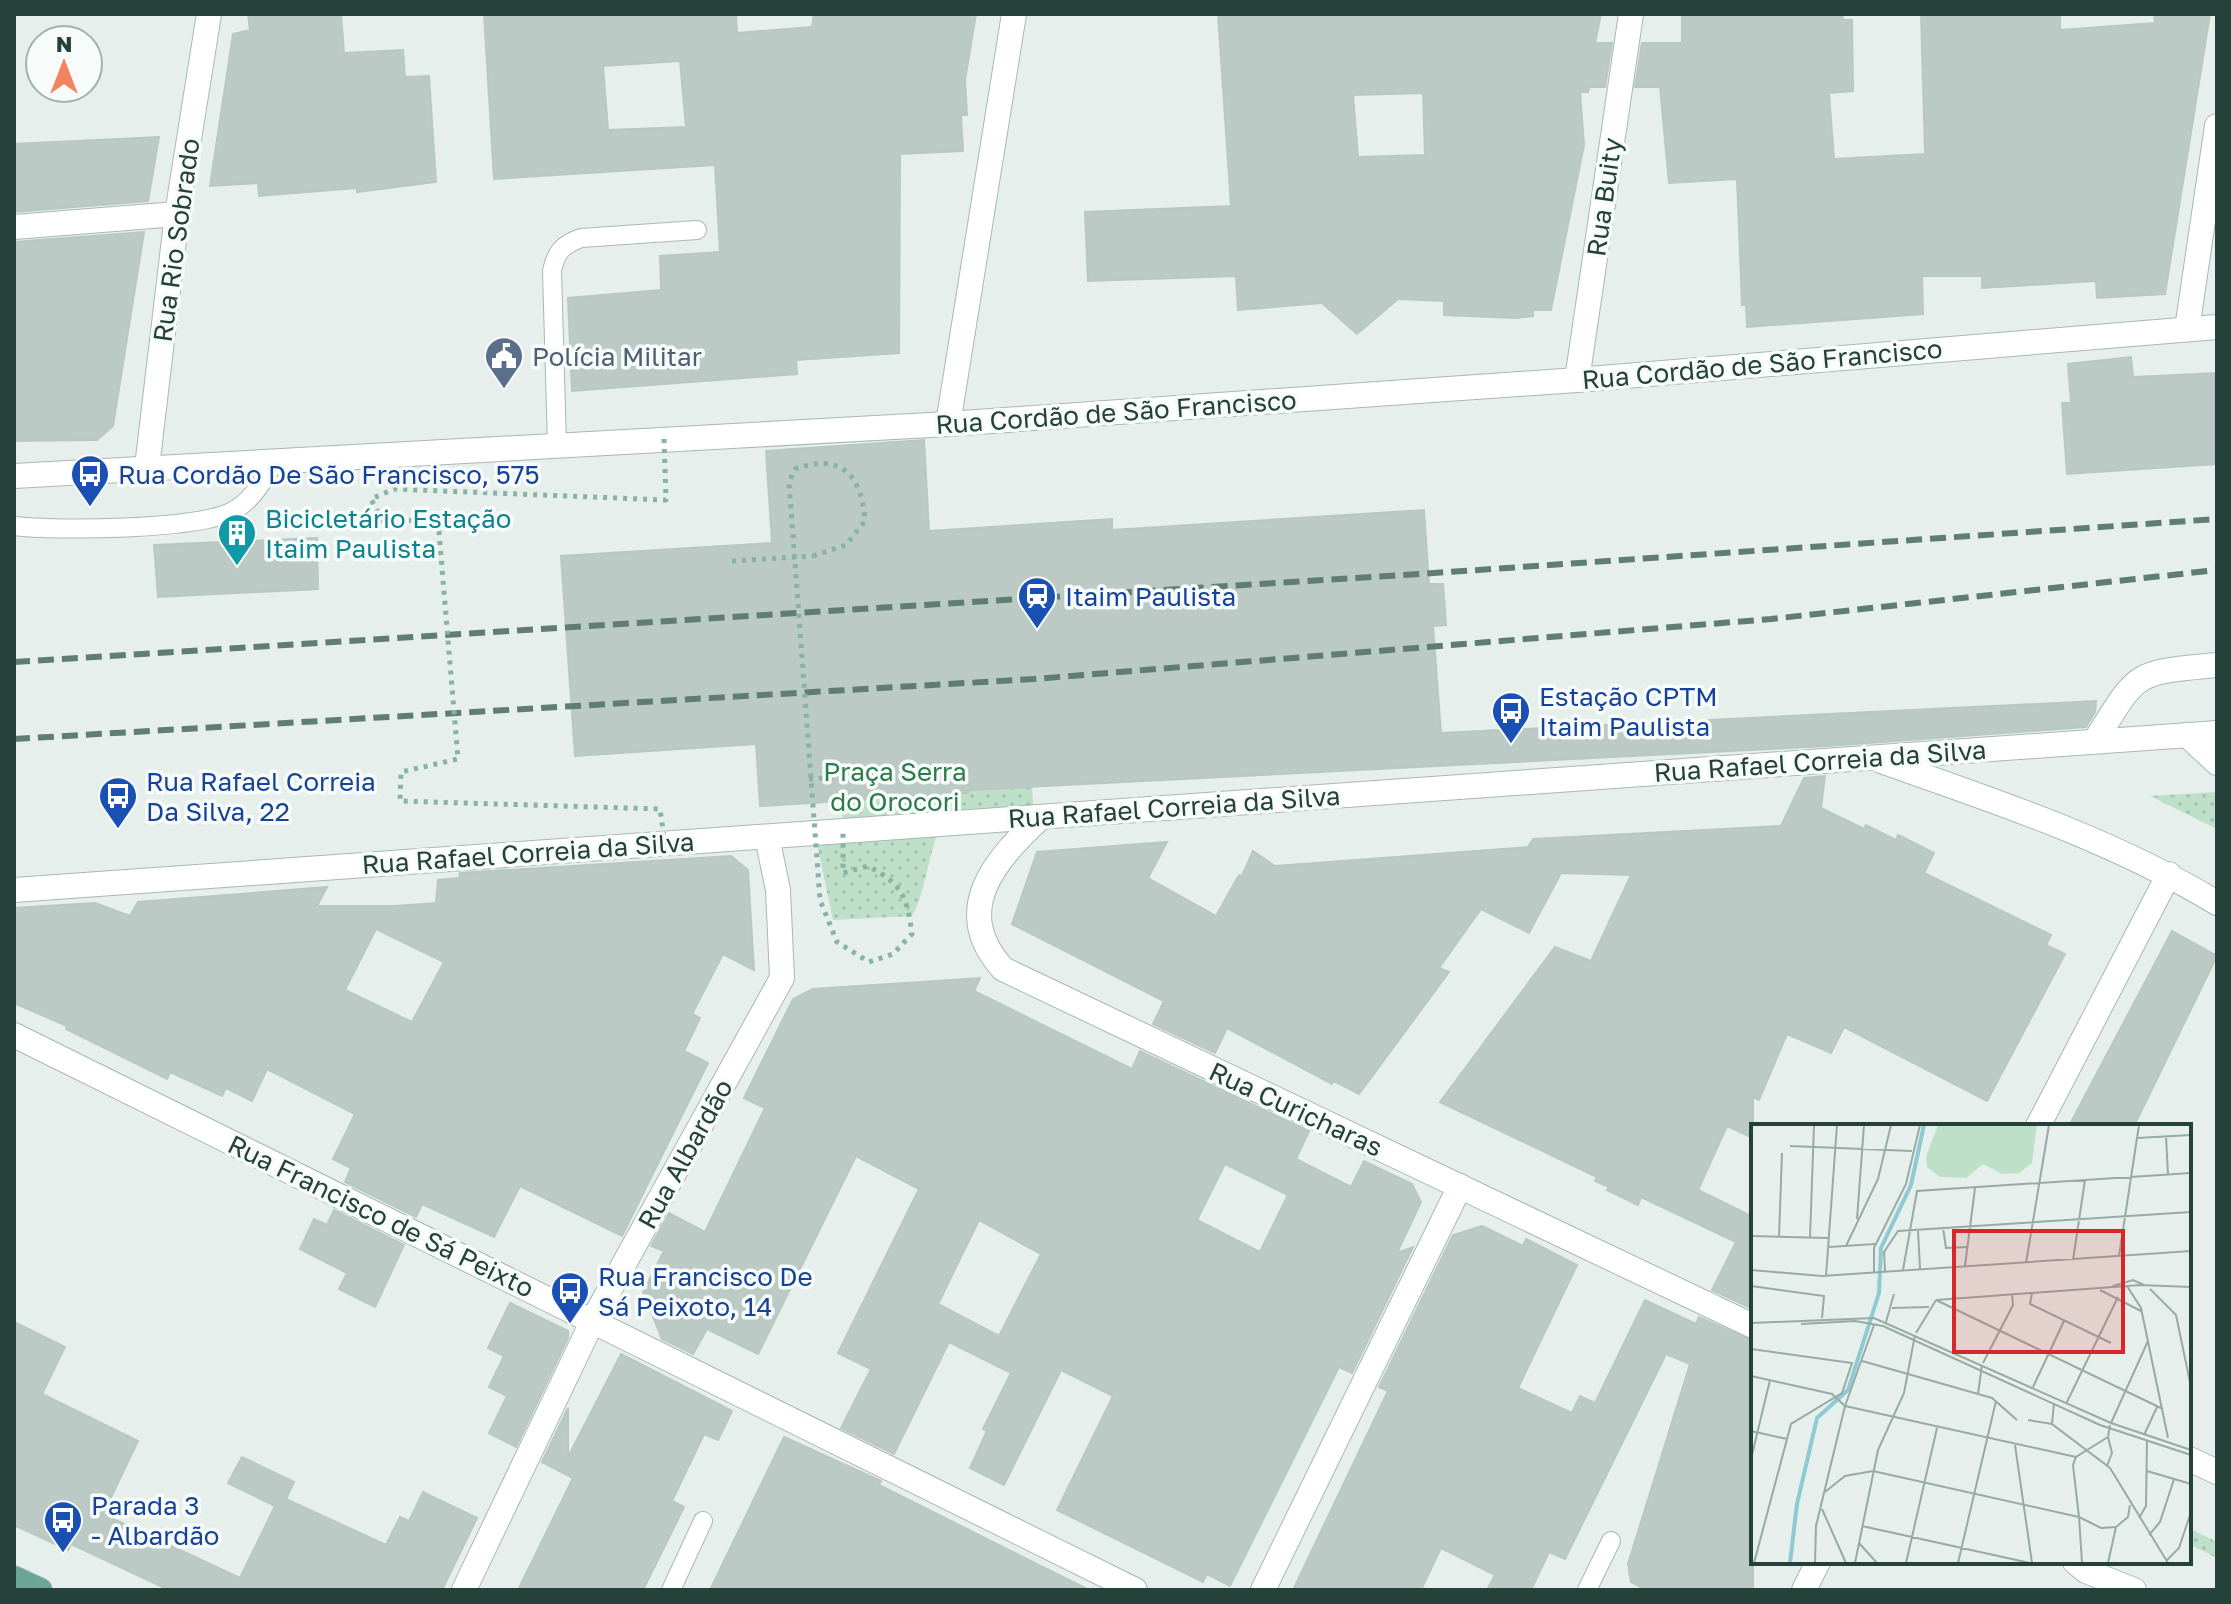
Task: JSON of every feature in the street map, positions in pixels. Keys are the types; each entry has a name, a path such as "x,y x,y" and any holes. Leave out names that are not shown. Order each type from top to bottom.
{"main road":[{"path":"14,1578 40,1590"}],"street":[{"name":"Rua Rio Sobrado","path":"147,467 177,214 209,14"},
{"path":"948,424 1014,14"},
{"name":"Rua Buity","path":"1577,380 1631,14"},
{"path":"2187,329 2217,126"},
{"path":"14,227 177,214"},
{"name":"Rua Cordão de São Francisco","path":"14,476 948,424 1577,380 2217,327"},
{"path":"2095,741 2128,687 2139,677 2161,670 2217,665"},
{"name":"Rua Rafael Correia da Silva","path":"14,890 2217,733"},
{"path":"2187,735 2217,763"},
{"path":"1871,757 2059,824 2169,874 2217,903"},
{"name":"Rua Curicharas","path":"1041,817 1000,859 985,882 979,905 980,929 988,953 1003,969 1751,1325"},
{"name":"Rua Albardão","path":"464,1590 593,1320 782,978 778,890 767,837"},
{"path":"2039,1124 2169,874"},
{"name":"Rua Francisco de Sá Peixto","path":"14,1035 1135,1590"},
{"path":"1263,1590 1460,1186"},
{"path":"2191,1460 2217,1472"},
{"path":"1804,1590 1817,1564"},
{"path":"2077,1564 2086,1571 2134,1590"}],"lane":[{"path":"557,445 552,271 555,256 564,244 581,238 697,230"},
{"path":"14,526 84,528 205,521 233,511 251,498 276,460"},
{"path":"671,1590 703,1521"},
{"path":"1587,1590 1611,1541"}],"path":[{"path":"664,439 666,500 394,489 371,499 382,521 438,520 458,759 401,772 400,801 660,809 665,844"},
{"path":"732,561 813,556 846,545 865,521 863,496 849,472 827,462 795,469 789,482 809,779 820,900 837,942 869,962 893,954 912,934 909,911 896,882 884,875 868,866 843,873 843,831"},
{"path":"809,779 860,775"}],"green space":[{"name":"Praça Serra do Orocori","path":"1028,735 1034,813 939,830 919,902 911,916 833,920 817,844 843,824 836,751"},
{"path":"2217,792 2217,829 2150,796"},
{"path":"2191,1529 2217,1542 2217,1558 2191,1545"}],"building":[{"path":"248,14 341,14 344,53 403,50 405,77 429,76 436,182 357,192 357,188 259,196 258,183 210,186 233,34 250,30"},
{"path":"484,14 736,14 737,33 812,27 814,14 976,14 965,80 967,115 961,115 963,151 900,154 899,353 796,360 797,374 572,391 568,298 661,290 660,256 720,252 715,165 494,179","holes":["680,61 686,127 608,130 603,66"]},
{"path":"1218,14 1601,14 1595,43 1612,43 1605,87 1589,87 1588,92 1580,92 1584,145 1551,310 1533,310 1533,316 1515,318 1444,315 1444,301 1398,299 1357,334 1322,303 1238,310 1236,276 1088,281 1085,212 1231,206","holes":["1423,93 1425,155 1358,157 1353,95"]},
{"path":"1682,14 1842,14 1843,20 1852,20 1853,91 1829,93 1834,159 1925,154 1921,14 2060,14 2060,30 2155,23 2154,14 2210,14 2165,294 2097,298 2096,281 1982,288 1982,276 1922,276 1923,314 1747,327 1746,305 1742,305 1737,179 1669,183 1660,87 1635,87 1642,43 1682,43"},
{"path":"159,137 148,201 14,212 14,144"},
{"path":"144,232 113,426 97,440 14,441 14,242"},
{"path":"2131,357 2133,377 2217,373 2217,464 2067,474 2062,403 2071,403 2068,364"},
{"path":"924,440 929,531 1112,519 1112,530 1424,510 1429,584 1443,584 1446,625 1433,626 1441,733 2096,701 2095,712 2086,727 1828,746 968,790 968,793 760,806 756,744 575,756 561,556 772,543 766,451"},
{"name":"Bicicletário Estação Itaim Paulista","path":"317,538 318,589 158,597 154,545"},
{"path":"1825,776 1821,808 1864,829 1866,825 1896,840 1898,835 1934,853 1924,873 2051,935 2046,945 2065,954 1987,1101 1844,1027 1831,1053 1787,1034 1759,1100 1753,1097 1751,1137 1727,1126 1698,1190 1749,1215 1751,1212 1751,1308 1712,1290 1736,1242 1641,1197 1638,1205 1607,1190 1609,1187 1595,1181 1597,1177 1440,1102 1555,947 1591,961 1631,875 1561,873 1529,933 1481,909 1439,968 1449,972 1359,1094 1334,1081 1332,1084 1227,1028 1215,1053 1153,1024 1164,1001 1012,924 1037,852 1167,842 1148,878 1216,916 1239,875 1242,876 1253,851 1275,866 1528,847 1533,839 1781,826 1804,778"},
{"path":"731,856 748,870 754,970 723,954 692,1014 700,1018 684,1051 708,1063 622,1236 520,1186 494,1237 422,1204 416,1217 345,1182 351,1168 333,1159 355,1114 267,1069 252,1101 226,1088 222,1096 170,1072 167,1079 66,1029 67,1026 14,1003 14,908 95,903 130,916 138,902 327,887 317,906 436,903 438,880 459,878 460,873","holes":["376,929 444,962 412,1022 345,990"]},
{"path":"2172,931 2217,956 2135,1124 2070,1124"},
{"path":"980,978 974,991 1132,1069 1140,1051 1309,1131 1296,1159 1351,1187 1364,1161 1412,1184 1421,1202 1397,1253 1413,1247 1352,1373 1339,1367 1230,1586 1207,1574 1203,1582 1057,1510 1113,1396 1061,1370 1004,1485 970,1468 987,1431 983,1429 1011,1373 949,1342 894,1454 841,1428 871,1369 838,1353 919,1189 856,1156 758,1354 707,1329 693,1354 662,1339 643,1292 664,1251 651,1246 669,1213 705,1232 765,1108 744,1098 793,999 813,989","holes":["1225,1164 1288,1195 1260,1252 1197,1220","979,1220 1041,1254 999,1336 938,1304"]},
{"path":"334,1210 404,1245 375,1307 339,1289 347,1273 300,1249 314,1219 327,1225"},
{"path":"1482,1226 1523,1246 1526,1239 1577,1265 1518,1388 1572,1413 1580,1396 1595,1403 1645,1300 1696,1324 1699,1317 1751,1340 1753,1590 1647,1590 1631,1582 1628,1564 1690,1364 1666,1354 1565,1559 1549,1552 1531,1590 1487,1590 1495,1575 1441,1548 1421,1590 1293,1590 1388,1391 1379,1387 1453,1235"},
{"path":"510,1303 568,1331 568,1338 516,1447 489,1433 507,1396 489,1387 504,1356 488,1348"},
{"path":"14,1322 65,1347 42,1394 138,1441 103,1514 240,1578 275,1506 228,1483 242,1457 294,1482 286,1499 386,1545 400,1517 409,1521 423,1492 477,1518 442,1590 169,1590 71,1544 68,1550 14,1525"},
{"path":"621,1354 732,1411 718,1440 704,1434 672,1501 684,1507 643,1590 518,1590 573,1478 542,1462 568,1408 568,1457"},
{"path":"784,1437 881,1481 879,1485 1089,1590 710,1590"}],"railway":[{"path":"14,662 1419,574 2217,519"},
{"path":"14,739 1034,679 1771,619 2217,570"}],"place":[{"name":"Polícia Militar","path":"504,390"},
{"name":"Rua Cordão De São Francisco, 575","path":"90,508"},
{"name":"Bicicletário Estação Itaim Paulista","path":"237,567"},
{"name":"Itaim Paulista","path":"1037,630"},
{"name":"Estação CPTM Itaim Paulista","path":"1511,745"},
{"name":"Rua Rafael Correia Da Silva, 22","path":"118,830"},
{"name":"Rua Francisco De Sá Peixoto, 14","path":"570,1325"},
{"name":"Parada 3 - Albardão","path":"63,1554"}]}
